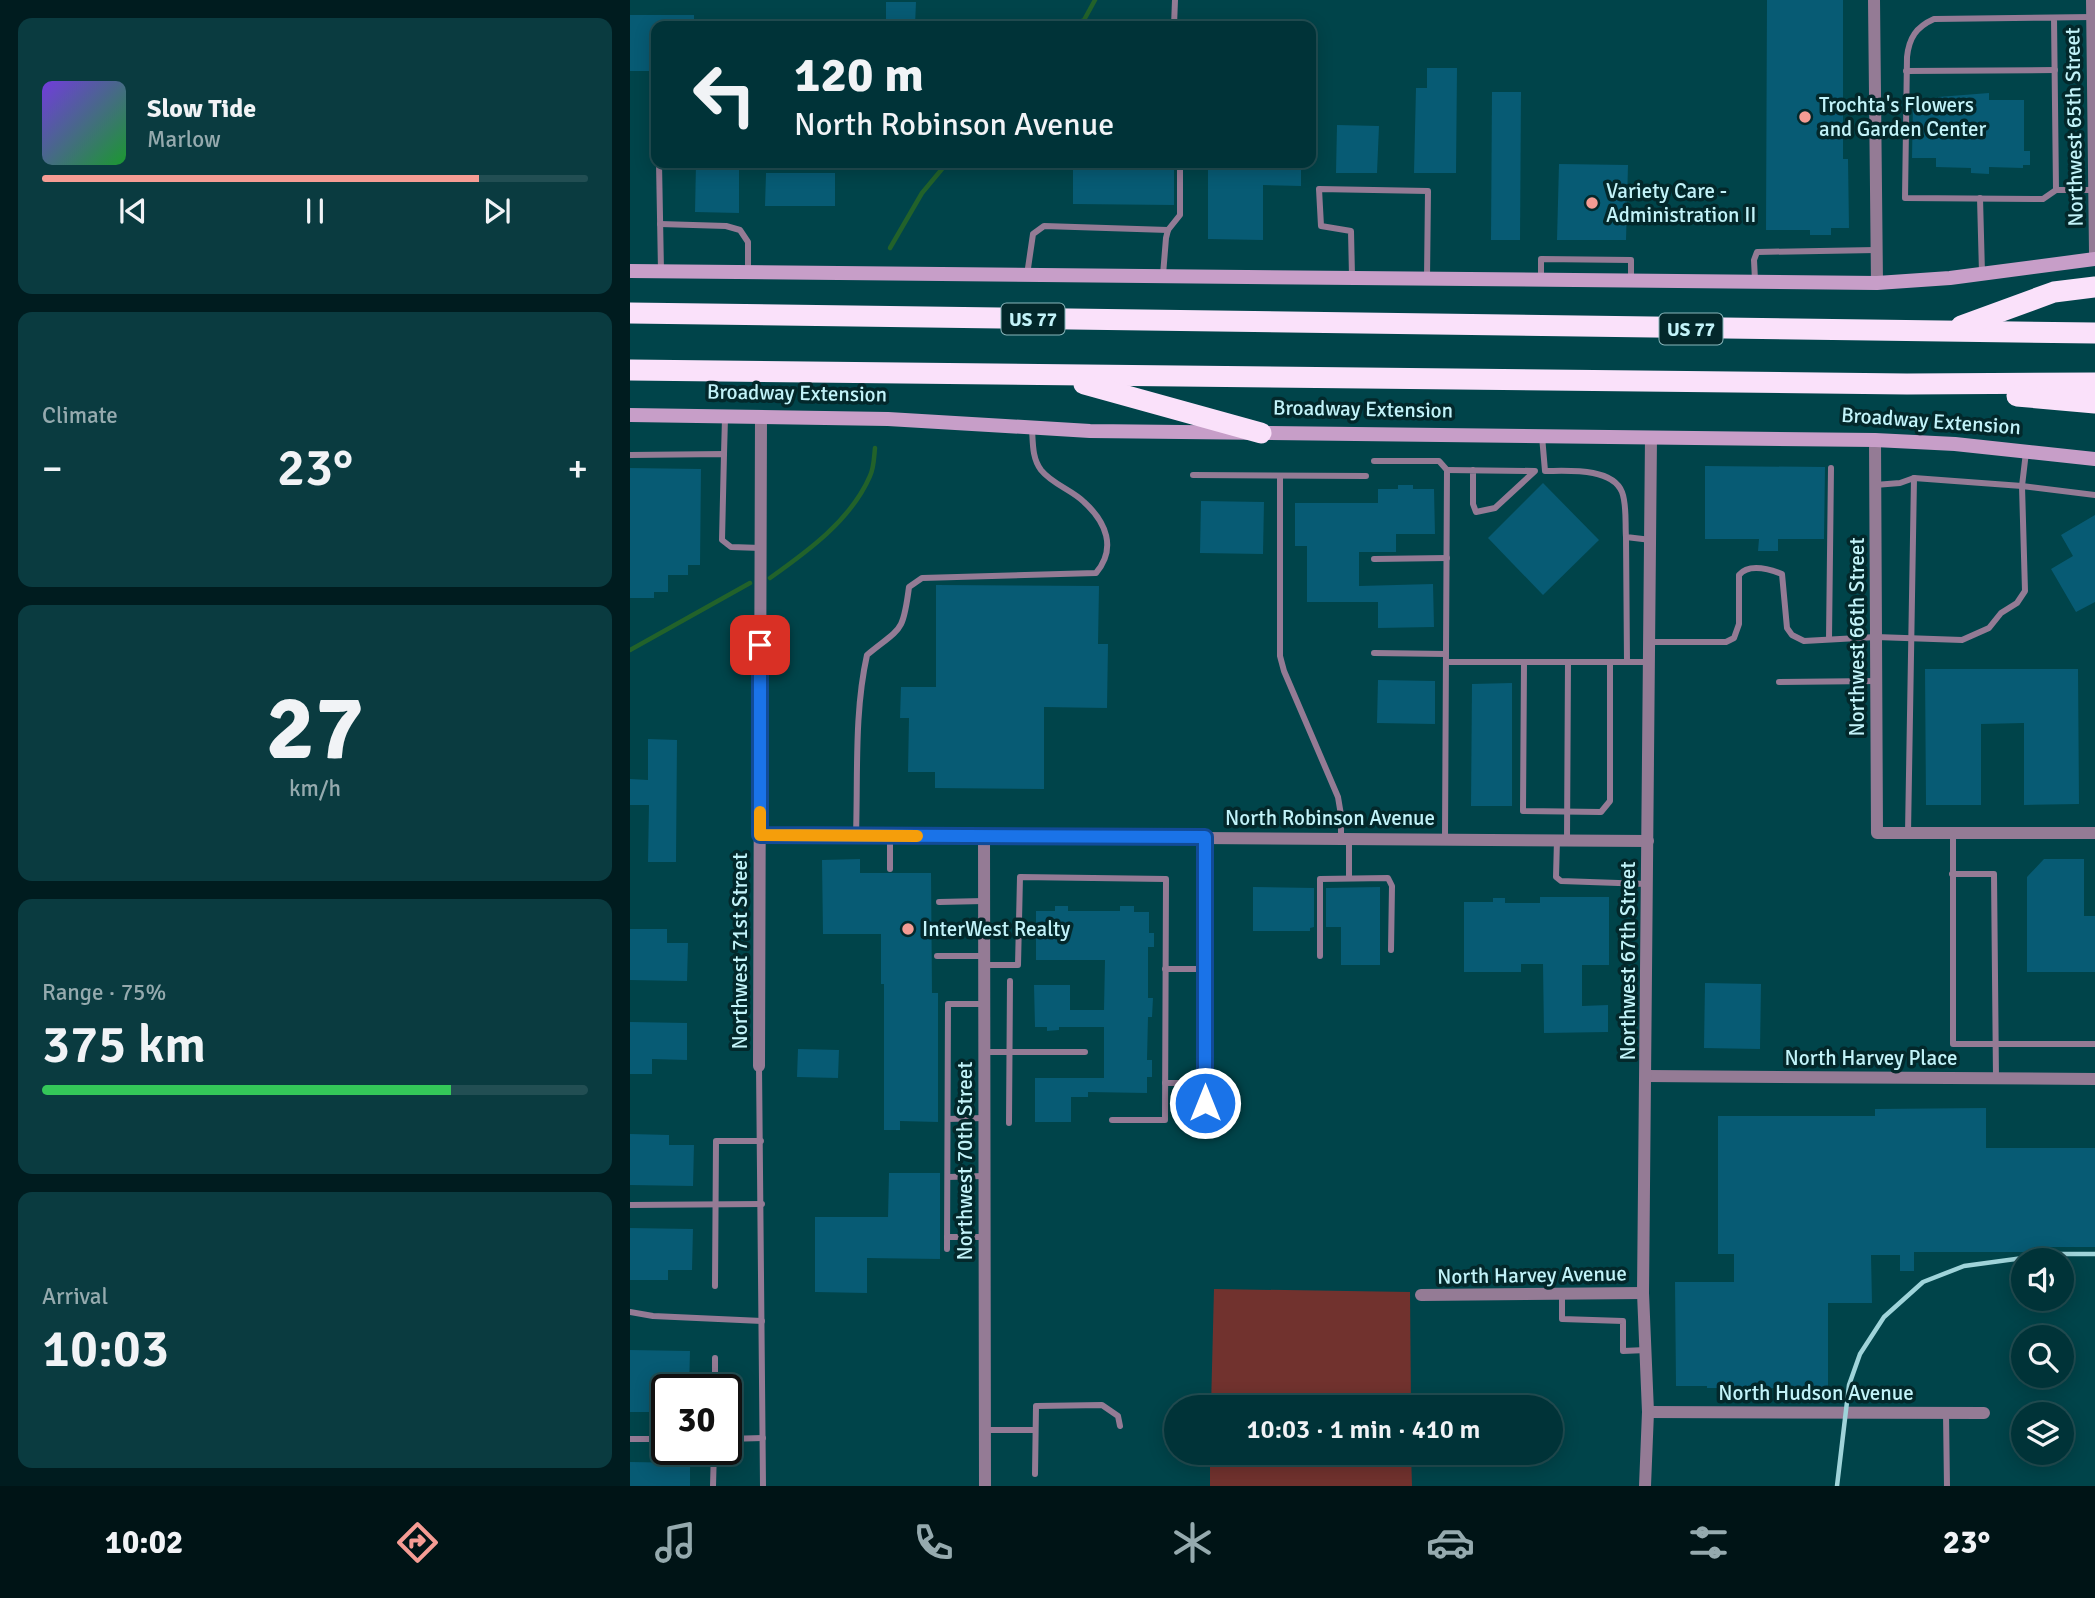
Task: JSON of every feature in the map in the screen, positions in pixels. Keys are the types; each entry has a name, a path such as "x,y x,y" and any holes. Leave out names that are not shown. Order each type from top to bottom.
{"highway":[{"path":"1946,332 2054,292 2095,287"},
{"name":"US 77","path":"630,313 2095,333"},
{"name":"Broadway Extension","path":"630,370 1908,384 2095,383"},
{"path":"1055,375 1261,433"},
{"path":"1908,384 2095,403"}],"main road":[{"path":"630,271 1877,283 1982,275 2095,259"},
{"name":"Broadway Extension","path":"630,415 940,421 1032,428 1261,433 1875,440 1955,444 2095,459"}],"street":[{"path":"1874,0 1877,283"},
{"name":"Northwest 65th Street","path":"2092,0 2095,253"},
{"name":"Northwest 71st Street","path":"759,1066 761,416"},
{"name":"Northwest 67th Street","path":"1645,1486 1648,1412 1643,1293 1651,437"},
{"name":"Northwest 66th Street","path":"1875,440 1877,833 1908,833"},
{"path":"1908,833 2095,833"},
{"name":"North Robinson Avenue","path":"760,835 1648,841"},
{"name":"Northwest 70th Street","path":"984,836 985,1486"},
{"path":"1205,837 1205,1103"},
{"name":"North Harvey Place","path":"1647,1076 2095,1079"},
{"name":"North Harvey Avenue","path":"1421,1295 1643,1293"},
{"name":"North Hudson Avenue","path":"1648,1412 1984,1413"}],"lane":[{"path":"1174,21 1175,0"},
{"path":"2054,18 2056,190"},
{"path":"2092,18 1934,19 1920,26 1909,41 1906,71 1905,198 2043,199 2056,190 2094,190"},
{"path":"1906,71 2055,70"},
{"path":"659,168 661,271"},
{"path":"1163,276 1168,230 1180,215 1180,168"},
{"path":"1352,278 1351,231 1321,226 1320,189 1428,191 1427,278"},
{"path":"1980,198 1982,275"},
{"path":"660,224 726,226 740,230 748,243 748,272"},
{"path":"1027,275 1033,234 1044,226 1168,230"},
{"path":"1755,282 1754,260 1757,251 1876,250"},
{"path":"1541,280 1541,258 1631,260 1631,280"},
{"path":"725,416 722,540 731,547 761,548"},
{"path":"856,835 859,704 863,673 867,655 897,633 905,619 909,587 922,578 1096,573 1105,563 1109,545 1102,524 1084,502 1042,472 1035,460 1032,428"},
{"path":"1542,436 1545,471"},
{"path":"1650,642 1726,642 1734,638 1739,624 1739,575 1743,570 1752,568 1782,574 1787,628 1792,635 1804,640 1876,637 1962,640 1989,628 2001,613 2017,603 2025,591 2022,486 2026,452"},
{"path":"630,455 724,454"},
{"path":"1374,461 1438,461 1447,470 1589,471 1612,481 1622,492 1626,537 1627,662"},
{"path":"1829,639 1831,468"},
{"path":"1445,838 1447,470"},
{"path":"1473,470 1473,504 1476,512 1495,508 1535,471"},
{"path":"1193,475 1366,476"},
{"path":"1279,475 1280,656 1338,797 1349,878"},
{"path":"1908,833 1914,478"},
{"path":"1875,485 1900,483 1914,478 2022,486 2095,495"},
{"path":"1626,537 1651,540"},
{"path":"1374,559 1447,558"},
{"path":"1374,653 1446,654"},
{"path":"1446,662 1650,662"},
{"path":"1524,662 1523,811 1601,812 1609,801 1610,662"},
{"path":"1568,662 1567,811 1556,877 1561,881 1647,884"},
{"path":"1779,682 1876,681"},
{"path":"1953,833 1953,1044 2095,1044"},
{"path":"890,835 890,869"},
{"path":"1952,874 1994,874 1996,1078"},
{"path":"937,956 1018,965 1020,877 1166,879 1165,1120 1112,1120"},
{"path":"1321,956 1320,879 1388,878 1392,886 1391,950"},
{"path":"939,902 984,901"},
{"path":"1165,969 1205,969"},
{"path":"1009,1123 1010,981"},
{"path":"947,1249 948,1004 984,1004"},
{"path":"984,1052 1085,1052"},
{"name":"Northwest 71st Street","path":"759,1066 763,1486"},
{"path":"1165,1083 1205,1083"},
{"path":"948,1119 984,1118"},
{"path":"715,1286 716,1141 761,1141"},
{"path":"947,1177 985,1176"},
{"path":"630,1205 761,1204"},
{"path":"947,1237 985,1237"},
{"path":"1562,1293 1562,1320 1623,1321 1623,1351 1646,1350"},
{"path":"630,1312 653,1316 762,1321"},
{"path":"715,1358 715,1374"},
{"path":"1035,1474 1036,1406 1102,1405 1118,1416 1120,1426"},
{"path":"1946,1413 1947,1486"},
{"path":"985,1430 1035,1430"},
{"path":"742,1439 763,1438"},
{"path":"630,1439 651,1439"},
{"path":"713,1486 714,1465"}],"shaded area":[{"path":"1214,1289 1410,1292 1411,1395 1211,1395"},
{"path":"1210,1465 1411,1465 1412,1486 1210,1486"}],"building":[{"name":"Trochta's Flowers and Garden Center","path":"1767,0 1843,0 1843,159 1848,159 1849,228 1831,228 1831,235 1810,235 1810,230 1766,230"},
{"path":"886,2 916,2 915,21 886,21"},
{"path":"630,15 694,15 694,21 651,21 651,71 630,71"},
{"path":"1427,68 1457,68 1456,173 1414,173 1416,88 1427,88"},
{"path":"1492,92 1521,92 1520,240 1491,240"},
{"path":"1989,93 1989,100 2024,100 2024,151 2030,151 2030,165 2023,165 2023,168 1989,167 1989,174 1971,173 1971,168 1936,167 1936,158 1912,158 1913,100 1938,100 1938,97"},
{"path":"1337,125 1379,126 1377,173 1336,173"},
{"name":"Variety Care - Administration II","path":"1559,164 1628,165 1626,240 1557,240"},
{"path":"696,168 739,168 739,213 695,212"},
{"path":"1073,168 1174,168 1174,205 1073,204"},
{"path":"1208,168 1301,168 1301,186 1263,185 1263,240 1208,239"},
{"path":"766,173 835,173 835,206 765,206"},
{"path":"1705,466 1825,467 1824,539 1778,539 1778,551 1758,551 1759,539 1705,539"},
{"path":"630,468 701,469 700,565 688,565 688,575 668,575 668,592 654,592 654,598 630,598"},
{"path":"1543,483 1599,540 1543,595 1488,538"},
{"path":"1398,485 1413,485 1413,489 1434,489 1435,534 1396,534 1396,552 1359,552 1359,586 1433,584 1434,627 1378,628 1378,602 1307,602 1307,546 1295,546 1295,503 1378,503 1378,489 1398,489"},
{"path":"1201,501 1264,502 1263,554 1200,553"},
{"path":"2095,515 2095,602 2076,612 2051,569 2073,556 2061,535"},
{"path":"936,585 1099,586 1098,644 1108,644 1107,708 1044,707 1044,789 935,788 935,772 908,772 909,718 900,718 901,687 936,687"},
{"path":"1925,669 2078,669 2079,804 2024,805 2024,723 1981,724 1981,805 1926,805"},
{"path":"1378,680 1435,681 1435,724 1377,723"},
{"path":"1512,683 1512,806 1471,806 1472,684"},
{"path":"648,739 677,740 676,862 648,862 649,805 630,805 630,779 648,780"},
{"path":"860,859 860,873 931,873 932,993 938,993 938,1122 900,1121 900,1130 884,1130 884,984 881,984 881,934 823,934 822,860"},
{"path":"2044,859 2084,859 2084,916 2095,916 2095,972 2027,972 2027,877"},
{"path":"1253,887 1314,888 1314,927 1310,928 1310,931 1253,931"},
{"path":"1380,887 1380,965 1341,965 1341,927 1326,927 1326,888"},
{"path":"1540,897 1609,897 1609,965 1582,965 1582,1006 1608,1005 1608,1032 1544,1033 1543,964 1521,964 1521,972 1464,972 1464,902 1493,902 1493,898 1505,898 1505,903 1540,903"},
{"path":"1055,906 1068,906 1068,911 1120,911 1120,906 1134,906 1134,912 1149,912 1149,933 1154,933 1154,947 1148,947 1148,998 1153,998 1152,1017 1148,1017 1147,1060 1152,1060 1152,1077 1147,1077 1147,1093 1088,1092 1088,1097 1071,1097 1071,1122 1035,1122 1035,1078 1104,1078 1104,1027 1059,1027 1059,1030 1047,1031 1047,1027 1035,1027 1034,985 1070,985 1070,1010 1104,1010 1105,960 1036,960 1036,911 1055,911"},
{"path":"630,929 667,929 667,943 688,943 687,981 630,980"},
{"path":"1705,983 1761,984 1760,1049 1704,1048"},
{"path":"630,1022 687,1023 687,1060 652,1059 652,1074 630,1074"},
{"path":"798,1049 839,1050 838,1078 797,1077"},
{"path":"1986,1108 1986,1148 2095,1148 2095,1247 2011,1248 2011,1252 1914,1252 1914,1271 1900,1271 1900,1255 1871,1255 1872,1303 1828,1303 1828,1388 1676,1386 1675,1282 1734,1282 1734,1254 1718,1254 1718,1116 1875,1116 1875,1109"},
{"path":"630,1134 669,1135 669,1145 694,1145 693,1186 630,1185"},
{"path":"889,1173 940,1173 940,1259 867,1258 867,1293 815,1292 815,1217 888,1217"},
{"path":"630,1228 693,1229 692,1270 668,1270 668,1280 630,1280"},
{"path":"630,1350 690,1351 689,1374 651,1374 651,1412 630,1412"},
{"path":"630,1462 690,1465 690,1486 630,1486"}],"waterway":[{"path":"1082,21 1095,0"},
{"path":"890,248 922,193 943,168"},
{"path":"770,578 827,533 852,507 871,473 875,448"},
{"path":"630,650 750,583"}],"railway":[{"path":"1837,1486 1849,1385 1860,1354 1884,1317 1923,1282 1964,1266 2052,1254 2095,1254"}],"slow traffic":[{"path":"760,812 760,835 917,836"}],"place":[{"name":"Trochta's Flowers and Garden Center","path":"1805,117"},
{"name":"Variety Care - Administration II","path":"1592,203"},
{"name":"InterWest Realty","path":"908,929"}],"route":[{"path":"760,645 760,835 1205,837 1205,1103"}]}
